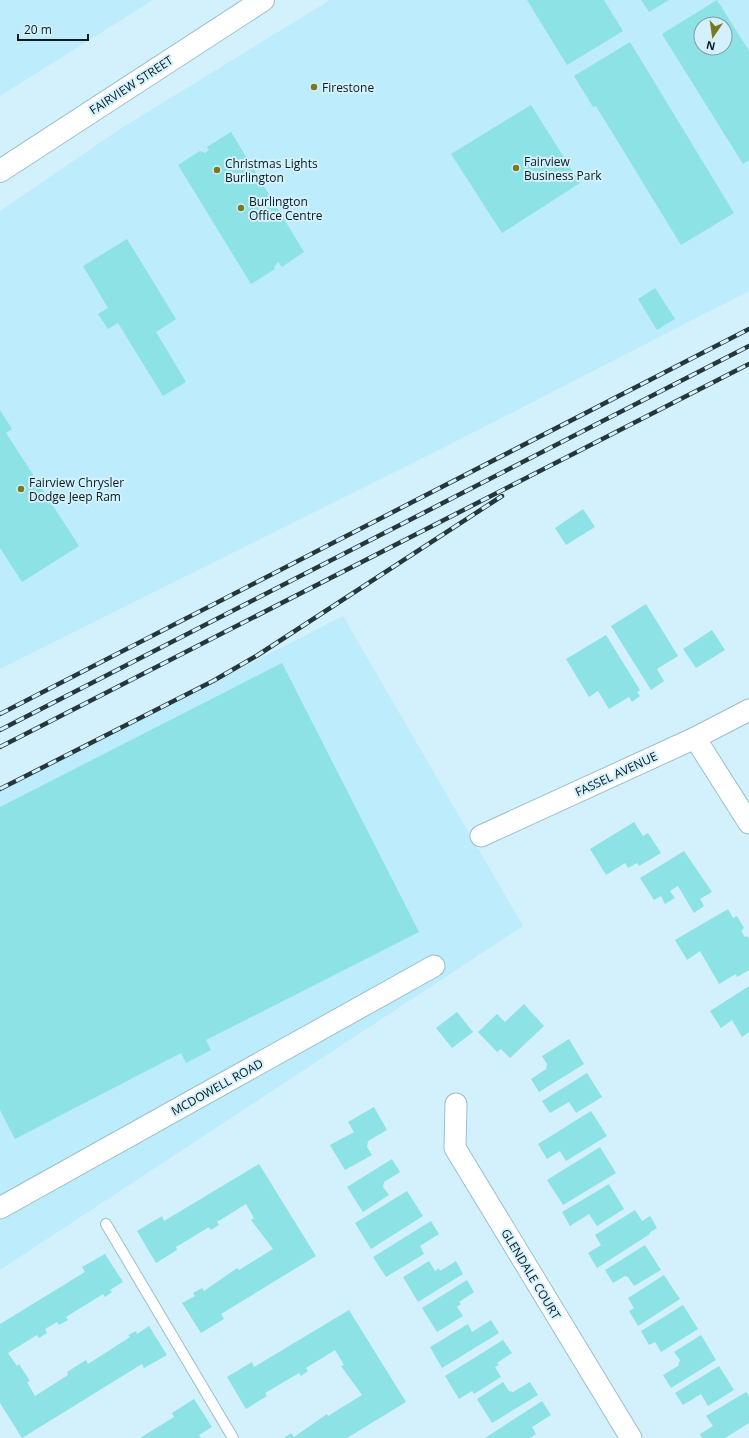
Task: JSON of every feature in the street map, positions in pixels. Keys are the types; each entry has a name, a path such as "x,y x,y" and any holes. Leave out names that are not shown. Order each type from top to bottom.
{"main road":[{"name":"FAIRVIEW STREET","path":"0,171 263,0"}],"street":[{"name":"FASSEL AVENUE","path":"481,836 695,738 749,710"},
{"path":"695,738 749,823"},
{"name":"MCDOWELL ROAD","path":"0,1208 434,966"},
{"name":"GLENDALE COURT","path":"456,1104 455,1148 631,1438"}],"lane":[{"path":"106,1224 233,1438"}],"shaded area":[{"path":"0,0 153,0 0,96"},
{"path":"330,0 749,0 749,291 441,449 0,669 0,211 120,129"},
{"path":"343,616 523,926 0,1270 0,791"}],"building":[{"path":"527,0 604,0 623,31 567,65"},
{"path":"641,0 669,0 649,12"},
{"path":"717,0 727,16 693,16 693,56 733,56 733,26 749,51 749,160 743,164 662,34"},
{"path":"630,42 734,213 681,245 596,106 593,107 574,76"},
{"name":"Fairview Business Park","path":"531,105 580,183 502,233 451,154"},
{"name":"Burlington Office Centre","path":"231,132 304,252 282,267 278,262 274,267 275,269 251,284 178,165 200,151 205,153 209,150 207,147"},
{"path":"127,239 176,319 156,332 186,382 163,396 118,323 108,329 98,314 108,308 83,266"},
{"path":"655,288 675,319 657,330 638,299"},
{"name":"Fairview Chrysler Dodge Jeep Ram","path":"0,410 12,429 6,433 79,546 22,582 0,548"},
{"path":"583,509 595,527 566,545 555,528"},
{"path":"646,604 678,656 657,669 664,681 651,690 611,626"},
{"path":"712,630 725,650 696,668 683,649"},
{"path":"606,635 640,690 637,692 640,696 632,702 629,697 609,709 598,691 589,697 566,659"},
{"path":"282,663 419,932 206,1040 211,1050 186,1063 181,1053 15,1139 0,1110 0,807"},
{"path":"634,822 643,836 648,833 661,853 639,866 637,863 628,868 625,863 606,875 590,849"},
{"path":"684,851 712,892 700,899 704,906 694,913 678,886 670,891 675,898 665,904 661,896 654,900 640,878"},
{"path":"728,909 733,918 737,916 744,928 741,931 745,937 747,936 749,939 749,970 737,977 736,974 719,984 700,951 687,960 675,940"},
{"path":"749,986 749,1032 742,1037 732,1020 721,1028 710,1011"},
{"path":"524,1004 544,1026 510,1058 501,1049 497,1052 478,1032 497,1014 505,1022"},
{"path":"457,1012 473,1032 452,1048 436,1028"},
{"path":"569,1039 584,1064 539,1092 531,1079 546,1069 547,1064 542,1056"},
{"path":"587,1073 602,1097 576,1113 569,1102 550,1113 542,1101"},
{"path":"374,1107 387,1130 368,1141 367,1147 372,1155 345,1170 330,1145 354,1132 348,1122"},
{"path":"591,1111 607,1136 566,1161 560,1151 547,1159 538,1144"},
{"path":"600,1147 616,1173 563,1205 547,1180"},
{"path":"392,1159 400,1172 384,1182 383,1187 389,1195 363,1212 347,1187"},
{"path":"259,1164 316,1256 221,1314 224,1319 201,1333 182,1303 195,1296 193,1293 202,1288 204,1291 237,1268 239,1270 273,1249 251,1220 254,1218 246,1204 217,1222 219,1225 211,1230 209,1227 176,1247 177,1250 156,1263 137,1231 162,1216 164,1221"},
{"path":"609,1184 624,1209 597,1226 589,1214 570,1226 562,1212"},
{"path":"407,1191 423,1216 371,1249 355,1223"},
{"path":"635,1210 642,1221 650,1216 657,1228 597,1268 588,1253 601,1245 595,1235"},
{"path":"431,1221 439,1234 420,1246 424,1254 386,1277 373,1257"},
{"path":"645,1245 661,1270 634,1286 628,1277 625,1276 613,1283 605,1270"},
{"path":"105,1254 123,1282 110,1290 112,1292 105,1297 103,1294 66,1317 68,1320 59,1325 57,1322 45,1329 47,1333 39,1338 37,1335 8,1353 17,1366 19,1364 30,1381 27,1382 35,1396 68,1375 67,1372 86,1360 88,1364 130,1337 128,1335 136,1331 137,1334 149,1326 167,1355 144,1368 142,1364 22,1438 0,1403 0,1324 85,1272 82,1267"},
{"path":"429,1261 435,1271 439,1268 440,1271 456,1261 463,1274 418,1302 403,1277"},
{"path":"664,1275 680,1299 638,1326 629,1311 634,1308 628,1298"},
{"path":"467,1280 474,1292 459,1302 461,1304 457,1307 463,1316 437,1332 422,1308"},
{"path":"683,1305 698,1329 661,1352 655,1342 649,1345 641,1331"},
{"path":"349,1310 406,1402 347,1438 284,1438 291,1433 294,1437 327,1414 328,1416 362,1395 341,1366 344,1365 335,1350 306,1368 308,1371 301,1376 299,1373 265,1393 267,1396 246,1409 227,1377 252,1362 254,1367"},
{"path":"491,1320 499,1333 442,1368 430,1347 468,1324 472,1332"},
{"path":"701,1335 716,1360 671,1388 663,1375 678,1366 680,1360 674,1352"},
{"path":"503,1340 512,1353 497,1363 499,1365 495,1367 501,1377 474,1394 472,1391 459,1399 445,1376"},
{"path":"719,1366 734,1390 708,1406 701,1394 683,1405 675,1393"},
{"path":"503,1382 509,1391 513,1392 530,1382 538,1395 492,1423 477,1399"},
{"path":"746,1392 749,1396 749,1423 725,1438 702,1438 700,1434 713,1426 706,1416"},
{"path":"194,1399 212,1427 199,1435 201,1438 140,1438 174,1417 172,1413"},
{"path":"542,1401 551,1415 532,1427 536,1434 530,1438 485,1438"}],"railway":[{"path":"0,714 749,329"},
{"path":"0,730 749,346"},
{"path":"0,747 749,364"},
{"path":"0,789 213,681 258,655 502,496"}],"place":[{"name":"Firestone","path":"314,87"},
{"name":"Fairview Business Park","path":"516,168"},
{"name":"Christmas Lights Burlington","path":"217,170"},
{"name":"Burlington Office Centre","path":"241,208"},
{"name":"Fairview Chrysler Dodge Jeep Ram","path":"21,489"}]}
